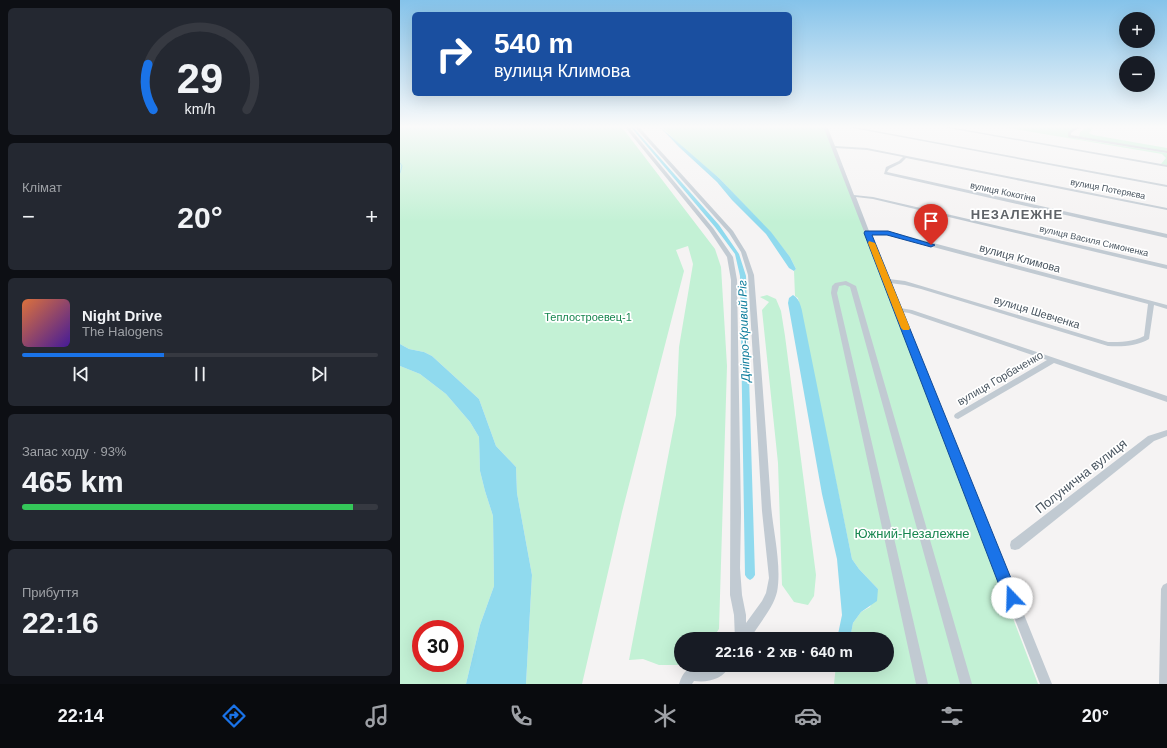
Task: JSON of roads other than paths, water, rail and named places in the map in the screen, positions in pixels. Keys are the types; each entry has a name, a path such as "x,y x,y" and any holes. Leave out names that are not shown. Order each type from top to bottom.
{"street":[{"path":"652,158 711,229 730,256 734,280 735,568 736,595 740,615 740,632"},
{"path":"665,158 731,232 747,260 751,275 767,512 774,578 771,594 766,605 748,632"},
{"path":"837,158 1046,684"},
{"name":"вулиця Кокотіна","path":"904,158 900,162 887,168 885,173 1167,236"},
{"name":"вулиця Потеряєва","path":"910,158 1167,209"},
{"path":"1016,158 1167,186"},
{"path":"1121,158 1167,166"},
{"name":"вулиця Василя Симоненка","path":"853,196 873,198 1167,267"},
{"name":"вулиця Климова","path":"867,233 888,233 1167,307"},
{"name":"вулиця Шевченка","path":"887,281 905,283 923,288 1115,345 1142,340 1147,337 1151,303"},
{"path":"922,684 834,293 835,286 841,283 853,286 966,684"},
{"path":"899,310 910,311 1167,399"},
{"name":"вулиця Горбаченко","path":"958,416 1052,360"},
{"name":"Полунична вулиця","path":"1015,545 1151,438 1167,433"},
{"path":"1165,684 1167,589"},
{"path":"685,684 690,674 700,676 717,672"}],"water":[{"path":"691,158 696,158 719,178 771,232 790,257 796,269 794,271 789,268 766,234 732,200 717,182"},
{"path":"793,295 796,297 802,310 852,559 859,569 878,589 877,601 861,612 853,623 851,632 838,632 842,615 837,559 822,494 788,303 789,298"},
{"path":"400,344 409,349 424,352 432,356 479,399 496,446 516,467 517,493 532,575 526,684 466,684 480,625 494,586 493,516 480,471 479,437 470,422 446,394 420,374 400,366"}],"waterway":[{"name":"Дніпро-Кривий Ріг","path":"658,158 717,226 737,254 743,276 750,575"},
{"path":"400,163 402,166 400,173"}],"district":[{"name":"НЕЗАЛЕЖНЕ","path":"1017,214"}],"park label":[{"name":"Теплостроевец-1","path":"588,317"},
{"name":"Южний-Незалежне","path":"912,533"}]}
